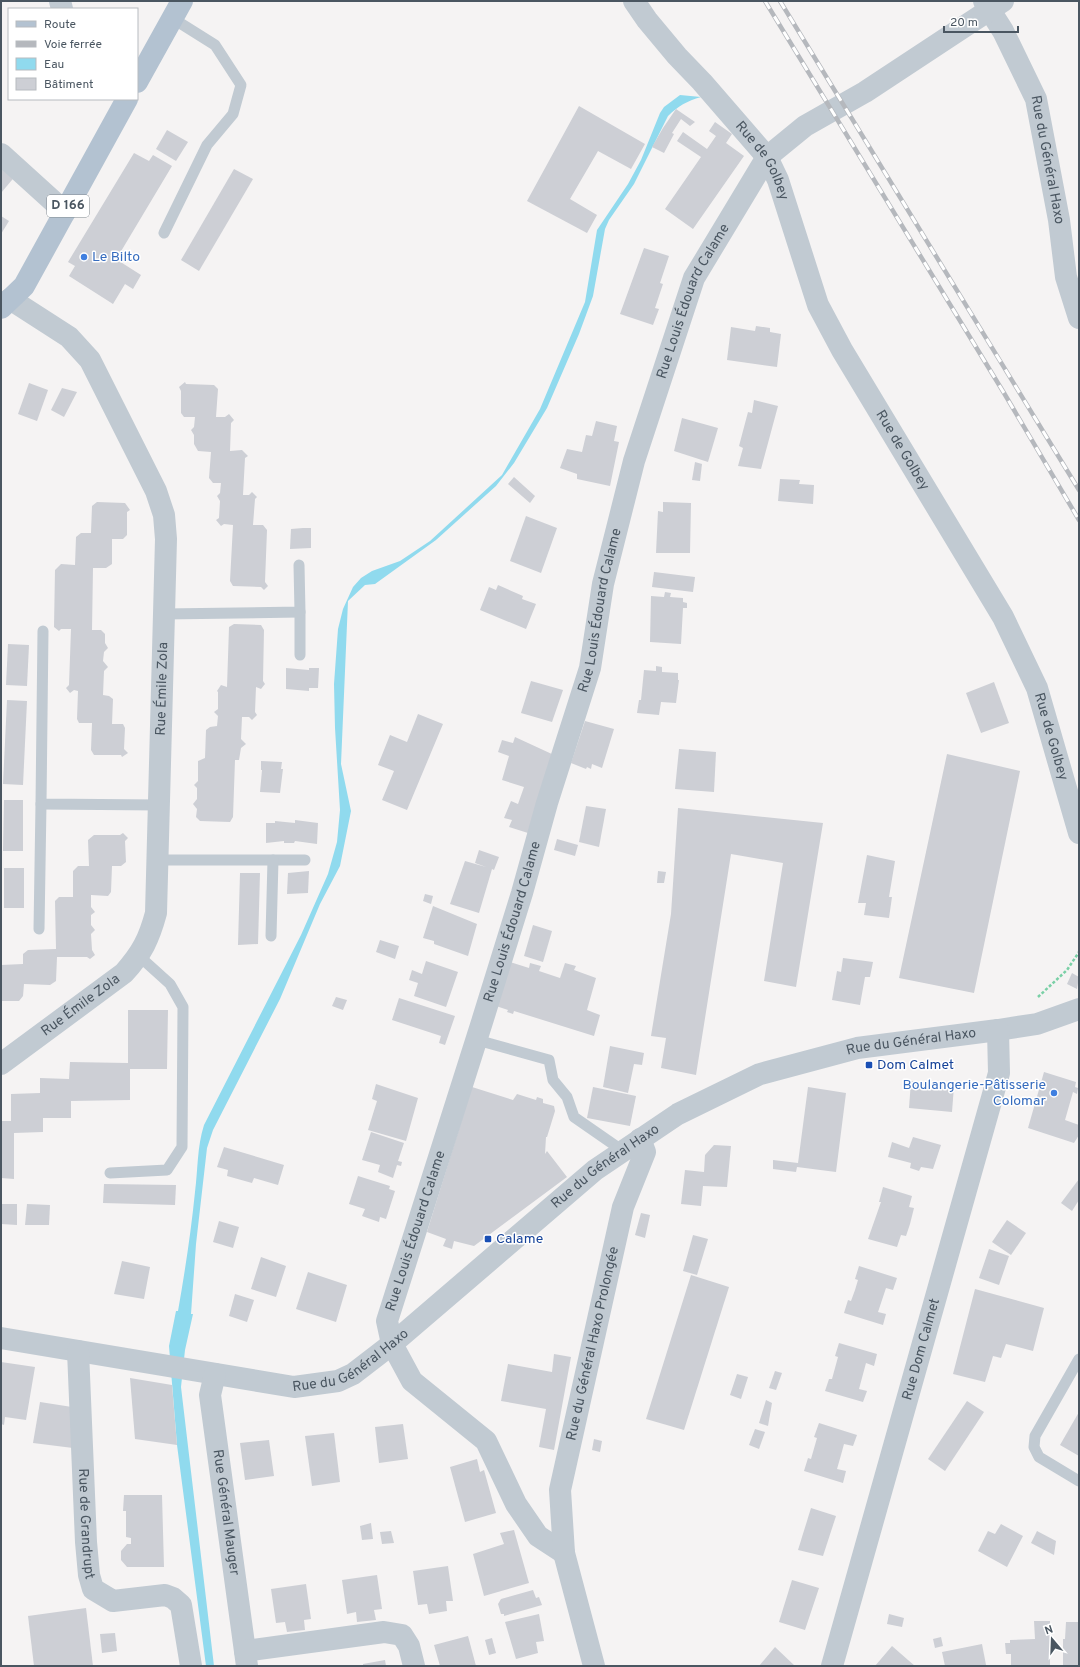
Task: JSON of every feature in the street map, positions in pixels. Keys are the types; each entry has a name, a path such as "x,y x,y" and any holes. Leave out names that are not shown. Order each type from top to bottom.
{"main road":[{"path":"138,80 177,10"},
{"name":"D 166","path":"5,304 24,286 126,100"}],"street":[{"name":"Rue de Golbey","path":"634,1 647,20 677,56 702,82 767,157 778,180 818,305 842,350 1003,617 1037,688 1079,833"},
{"name":"Rue Louis Édouard Calame","path":"392,1344 387,1321 477,1040 522,893 546,803 590,668 603,584 634,461 694,278 767,157 806,126 865,92 993,4"},
{"name":"Rue du Général Haxo","path":"993,4 1036,99 1059,220 1066,277 1079,318"},
{"path":"1,154 65,212"},
{"name":"Rue Émile Zola","path":"1,1064 124,973 139,956 150,935 156,913 166,539 164,515 156,491 90,360 69,337 5,304"},
{"name":"Rue du Général Haxo","path":"78,1351 294,1387 338,1381 353,1374 392,1344 595,1170 678,1114 760,1074 857,1048 1037,1024 1079,1009"},
{"name":"Rue Dom Calmet","path":"832,1666 999,1073 998,1030"},
{"name":"Rue du Général Haxo Prolongée","path":"594,1666 564,1552 560,1490 623,1207 645,1152 640,1139"},
{"path":"1,1338 78,1351"},
{"path":"392,1344 412,1381 486,1441 516,1504 538,1536 564,1552"},
{"name":"Rue de Grandrupt","path":"78,1351 86,1542 89,1575 93,1589 113,1601 165,1595 173,1598 181,1605 191,1666"},
{"name":"Rue Général Mauger","path":"215,1374 210,1395 246,1659 384,1632 402,1635 409,1646 414,1666"}],"lane":[{"path":"164,233 207,146 232,114 241,85 215,46 177,10"},
{"path":"299,565 300,655"},
{"path":"164,614 300,612"},
{"path":"39,929 43,630"},
{"path":"41,804 159,805"},
{"path":"157,860 305,860"},
{"path":"271,936 273,860"},
{"path":"110,1173 167,1170 182,1147 183,1007 170,984 139,956"},
{"path":"477,1040 549,1060 553,1080 567,1097 574,1117 622,1151"},
{"path":"1079,1359 1035,1436 1034,1447 1039,1457 1079,1481"}],"path":[{"path":"1037,1024 1034,1001 1067,970 1079,952"}],"water":[{"path":"680,95 701,97 683,104 668,116 634,184 609,220 605,229 593,296 579,334 547,408 514,463 496,486 436,540 375,584 365,585 348,601 341,764 351,811 340,866 320,904 280,999 213,1130 207,1148 196,1244 191,1314 193,1314 185,1350 181,1387 214,1666 206,1666 177,1445 169,1346 176,1311 178,1311 190,1237 199,1150 204,1125 301,935 328,874 337,842 340,810 334,684 338,629 343,609 353,587 361,578 372,571 400,561 430,541 502,475 540,409 585,302 597,230 628,184 641,160 660,113 664,107"}],"building":[{"path":"579,106 645,144 631,169 598,151 570,199 597,215 587,233 527,201"},
{"path":"676,109 695,122 690,126 681,119 672,133 674,134 664,153 652,147"},
{"path":"715,122 732,134 726,143 744,156 693,229 665,209 701,157 677,141 683,132 707,149 716,136 709,131"},
{"path":"167,130 188,142 176,161 156,149"},
{"path":"134,153 149,161 153,155 172,166 117,258 108,254 141,275 133,289 125,284 113,304 69,276 75,266 68,262"},
{"path":"1,166 17,174 1,193"},
{"path":"234,169 253,179 199,271 181,260"},
{"path":"1,216 9,221 1,234"},
{"path":"644,248 669,256 660,283 663,284 655,308 659,309 653,325 620,314"},
{"path":"756,326 770,328 770,332 781,334 777,367 727,360 731,327 755,331"},
{"path":"185,382 186,384 214,385 218,389 216,417 225,417 229,414 234,420 231,423 230,451 242,450 248,456 245,458 243,495 249,495 252,492 257,497 255,499 253,525 263,525 267,530 265,582 268,586 264,590 261,587 233,586 230,581 233,525 224,524 221,526 216,520 219,518 220,501 217,496 220,493 221,483 213,483 209,478 211,452 198,451 194,444 194,435 191,430 194,427 195,417 184,417 181,413 181,391 179,387"},
{"path":"29,383 48,390 37,421 18,414"},
{"path":"62,388 77,392 64,417 51,410"},
{"path":"754,400 778,406 761,469 738,466 743,448 739,446 748,412 752,413"},
{"path":"682,418 718,428 708,462 674,451"},
{"path":"596,421 617,426 614,441 619,442 610,486 577,479 577,474 560,468 567,449 582,452 586,435 592,436"},
{"path":"695,462 702,464 700,481 692,480"},
{"path":"514,477 535,496 530,503 508,484"},
{"path":"780,479 800,480 799,484 814,485 813,504 778,501"},
{"path":"97,502 125,503 130,510 127,512 127,535 123,539 112,539 112,564 106,568 93,568 92,630 101,630 105,634 105,643 108,648 104,652 103,661 108,667 104,671 103,695 109,696 113,699 112,724 123,724 125,728 124,749 128,753 122,757 121,755 94,755 91,750 92,723 79,723 77,719 78,691 74,690 70,693 66,688 69,685 71,629 61,629 59,631 54,627 55,570 61,564 75,565 76,537 81,533 91,533 92,506"},
{"path":"663,502 691,503 690,553 656,553 658,511 663,512"},
{"path":"526,516 557,528 541,573 510,561"},
{"path":"311,528 311,548 290,549 291,529"},
{"path":"654,572 695,577 693,592 652,587"},
{"path":"498,585 523,596 522,599 536,604 526,629 480,610 489,587 496,590"},
{"path":"665,592 671,593 670,597 683,598 683,602 687,603 687,608 683,608 681,644 650,642 651,596 664,597"},
{"path":"234,624 261,625 264,630 263,681 265,684 261,689 256,687 255,712 257,715 252,720 249,717 242,717 241,739 246,744 241,748 239,760 235,760 233,817 230,822 200,821 196,817 197,809 193,804 197,799 197,788 194,785 198,781 198,761 205,758 206,730 210,727 217,726 218,716 214,712 218,709 217,691 221,685 227,687 229,627"},
{"path":"8,644 29,645 27,686 6,685"},
{"path":"656,666 662,667 662,672 678,673 679,680 676,703 661,702 659,715 637,713 639,700 641,700 644,670 656,671"},
{"path":"286,668 309,670 309,668 319,668 318,688 309,688 309,691 286,689"},
{"path":"531,681 563,690 552,722 521,713"},
{"path":"994,682 1009,723 981,733 966,693"},
{"path":"7,700 27,701 23,785 3,784"},
{"path":"418,714 443,724 407,810 382,800 394,771 378,765 390,735 407,742"},
{"path":"585,721 614,729 602,768 592,764 591,769 587,767 586,769 571,763"},
{"path":"515,737 554,755 528,833 509,827 512,820 504,818 511,801 518,804 524,787 502,780 509,756 498,752 502,740 513,743"},
{"path":"679,749 716,752 714,792 675,789"},
{"path":"947,754 1020,771 974,993 899,978"},
{"path":"261,761 282,762 281,769 283,769 280,793 260,792 262,770"},
{"path":"4,800 23,800 23,851 3,851"},
{"path":"586,806 606,809 599,847 579,842"},
{"path":"678,808 823,823 796,987 764,981 783,863 731,854 696,1075 661,1068 666,1038 651,1036 671,914"},
{"path":"295,820 318,823 317,844 295,841 294,843 284,843 284,841 266,843 266,823 275,823 275,821 295,823"},
{"path":"123,833 128,838 125,841 126,862 121,866 112,866 111,892 108,896 91,895 91,907 95,912 91,915 91,925 95,930 91,934 92,950 95,955 90,959 87,957 57,957 56,981 50,985 24,984 23,996 19,1001 1,1001 1,965 23,964 23,954 28,950 56,949 55,901 59,897 73,897 73,871 78,866 89,866 88,840 94,835 120,835"},
{"path":"557,839 578,845 575,856 554,850"},
{"path":"479,850 499,857 494,870 492,869 479,913 450,904 465,861 486,867 475,863"},
{"path":"867,855 895,861 889,897 892,897 889,918 864,915 866,903 858,903"},
{"path":"4,868 24,868 24,908 4,908"},
{"path":"309,871 308,893 287,894 288,873"},
{"path":"658,871 666,872 664,883 657,883"},
{"path":"240,873 260,873 258,944 238,945"},
{"path":"425,894 433,896 431,904 423,901"},
{"path":"433,906 477,924 468,956 434,944 434,941 423,938"},
{"path":"533,925 552,931 543,962 524,956"},
{"path":"380,940 399,946 395,959 376,952"},
{"path":"843,958 873,962 870,977 865,977 860,1005 832,1000 837,971 841,972"},
{"path":"426,961 458,972 446,1007 414,996 418,983 409,980 412,970 422,974"},
{"path":"510,962 529,968 530,963 541,966 539,971 560,978 565,963 576,966 574,970 596,978 587,1010 600,1015 594,1036 514,1011 513,1014 507,1012 508,1010 496,1006"},
{"path":"1072,973 1079,977 1077,989 1067,984"},
{"path":"336,997 347,1000 343,1010 332,1006"},
{"path":"399,998 455,1016 445,1045 439,1043 441,1036 392,1020"},
{"path":"128,1010 168,1010 167,1069 130,1069 130,1100 71,1101 71,1118 43,1118 43,1132 14,1133 14,1179 1,1178 1,1121 11,1121 11,1094 40,1093 40,1078 69,1079 70,1062 128,1063"},
{"path":"610,1046 644,1053 642,1065 634,1064 628,1093 603,1087"},
{"path":"1044,1072 1076,1082 1075,1087 1078,1088 1077,1094 1073,1092 1065,1120 1079,1125 1079,1135 1074,1143 1028,1128"},
{"path":"911,1081 954,1086 952,1112 909,1108"},
{"path":"376,1084 418,1098 406,1141 368,1130 377,1101 372,1099"},
{"path":"472,1087 513,1100 517,1094 536,1100 537,1097 543,1099 543,1103 554,1106 555,1111 546,1137 545,1154 547,1151 567,1177 474,1246 454,1241 452,1249 443,1246 446,1239 427,1232"},
{"path":"593,1087 636,1096 630,1126 587,1118"},
{"path":"808,1087 846,1093 836,1172 797,1167 796,1172 773,1169 773,1160 798,1163"},
{"path":"371,1132 404,1143 398,1161 402,1162 401,1166 397,1165 393,1178 378,1172 380,1165 362,1160"},
{"path":"913,1137 941,1145 933,1169 921,1167 919,1171 910,1168 911,1163 888,1157 892,1142 909,1148"},
{"path":"714,1145 731,1146 727,1187 703,1186 701,1206 681,1204 685,1170 704,1172 705,1155"},
{"path":"224,1147 284,1165 278,1185 254,1178 252,1183 227,1176 228,1170 217,1167"},
{"path":"358,1176 390,1186 389,1189 395,1191 386,1219 380,1217 379,1222 362,1216 365,1209 349,1204"},
{"path":"1079,1179 1079,1200 1072,1211 1061,1203"},
{"path":"104,1184 176,1185 175,1205 103,1203"},
{"path":"883,1187 912,1196 909,1207 914,1208 910,1224 906,1236 901,1235 897,1247 868,1239 881,1202 879,1202"},
{"path":"1,1204 17,1204 17,1225 1,1224"},
{"path":"27,1204 50,1205 49,1225 25,1225"},
{"path":"641,1213 650,1215 645,1238 635,1235"},
{"path":"1007,1220 1026,1233 1011,1255 992,1242"},
{"path":"219,1221 239,1227 233,1248 213,1242"},
{"path":"693,1235 708,1239 697,1275 683,1271"},
{"path":"989,1249 1009,1256 999,1285 979,1278"},
{"path":"261,1257 286,1266 276,1297 251,1289"},
{"path":"122,1261 150,1267 144,1299 114,1294"},
{"path":"859,1266 897,1278 893,1290 886,1288 878,1312 886,1314 883,1325 844,1313 848,1300 851,1301 855,1290 858,1280 855,1279"},
{"path":"308,1272 347,1285 336,1322 296,1309"},
{"path":"691,1275 729,1287 684,1430 646,1419"},
{"path":"975,1289 1044,1308 1033,1351 1006,1344 1001,1358 993,1356 985,1382 953,1374"},
{"path":"235,1294 254,1300 247,1322 229,1316"},
{"path":"839,1343 877,1354 874,1366 866,1363 859,1389 867,1391 863,1402 825,1391 829,1379 832,1379 838,1357 835,1356"},
{"path":"554,1354 571,1357 554,1450 539,1447 546,1409 501,1401 508,1364 552,1372"},
{"path":"1,1362 35,1367 26,1420 5,1417 4,1425 1,1424"},
{"path":"775,1371 782,1373 776,1390 769,1388"},
{"path":"737,1374 748,1377 741,1399 730,1395"},
{"path":"130,1378 172,1385 177,1445 135,1439"},
{"path":"766,1400 772,1403 768,1426 759,1423"},
{"path":"967,1401 984,1412 945,1471 928,1459"},
{"path":"40,1402 72,1407 73,1448 33,1443"},
{"path":"1079,1412 1079,1456 1060,1445"},
{"path":"819,1423 857,1435 853,1446 844,1444 837,1469 846,1471 843,1483 804,1471 808,1458 811,1459 817,1438 814,1437"},
{"path":"403,1424 408,1459 379,1463 375,1427"},
{"path":"755,1429 765,1432 759,1449 749,1445"},
{"path":"334,1433 340,1482 312,1486 305,1436"},
{"path":"594,1439 602,1441 600,1452 592,1450"},
{"path":"269,1440 274,1476 245,1480 240,1443"},
{"path":"477,1459 480,1472 484,1470 496,1513 465,1522 450,1467"},
{"path":"124,1495 162,1495 164,1567 127,1567 121,1560 121,1551 127,1544 131,1544 131,1538 126,1537 126,1511 123,1511"},
{"path":"811,1508 836,1516 823,1556 798,1550"},
{"path":"371,1523 373,1539 362,1540 360,1526"},
{"path":"1001,1524 1023,1536 1007,1567 978,1551 988,1531 995,1534"},
{"path":"514,1530 529,1583 484,1596 473,1554 504,1544 500,1533"},
{"path":"391,1531 394,1543 382,1544 380,1532"},
{"path":"1037,1531 1056,1541 1054,1555 1031,1543"},
{"path":"448,1566 453,1601 446,1601 447,1611 429,1614 427,1604 418,1605 413,1571"},
{"path":"377,1575 382,1609 374,1610 376,1620 357,1622 356,1612 347,1614 342,1580"},
{"path":"792,1580 819,1588 805,1630 779,1622"},
{"path":"306,1584 311,1619 304,1620 305,1630 287,1632 285,1622 276,1623 271,1589"},
{"path":"533,1590 536,1598 539,1597 542,1605 504,1616 504,1614 501,1614 498,1604 501,1599"},
{"path":"86,1608 93,1666 34,1666 28,1616"},
{"path":"539,1614 544,1641 536,1642 538,1653 516,1659 505,1622"},
{"path":"889,1614 904,1618 902,1627 887,1624"},
{"path":"1034,1621 1050,1621 1050,1666 1011,1666 1011,1654 1006,1654 1005,1643 1010,1643 1010,1640 1035,1639"},
{"path":"1066,1622 1079,1622 1079,1666 1063,1666 1063,1639 1065,1639"},
{"path":"115,1633 117,1651 102,1653 100,1634"},
{"path":"468,1636 476,1666 440,1666 434,1645"},
{"path":"941,1637 943,1646 935,1648 933,1639"},
{"path":"492,1638 496,1653 489,1655 485,1640"},
{"path":"982,1644 986,1665 945,1666 942,1652"},
{"path":"892,1646 908,1660 915,1666 875,1666"},
{"path":"775,1647 795,1666 759,1666"},
{"path":"385,1660 386,1666 363,1666 363,1664"}],"railway":[{"path":"765,1 1004,393 1079,520"},
{"path":"780,1 1079,490"}],"place":[{"name":"Le Bilto","path":"84,257"},
{"name":"Dom Calmet","path":"869,1065"},
{"name":"Boulangerie-Pâtisserie Colomar","path":"1054,1093"},
{"name":"Calame","path":"488,1239"}]}
